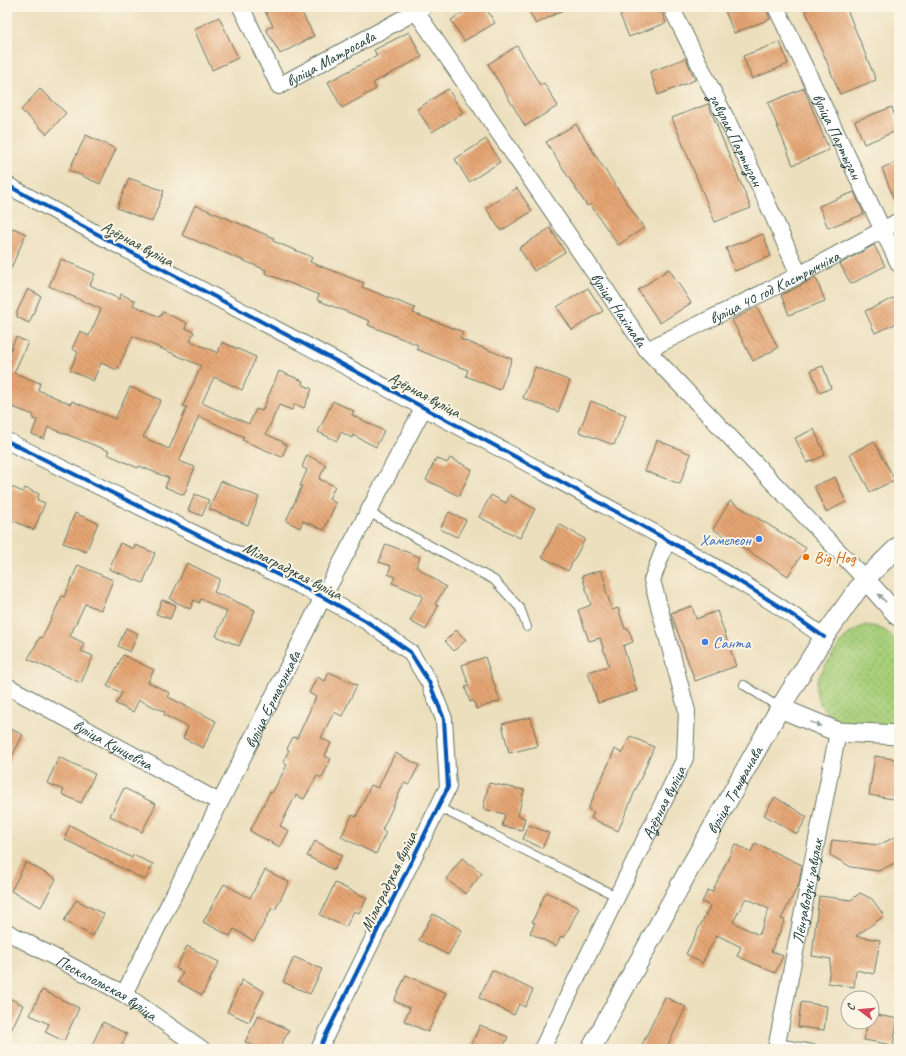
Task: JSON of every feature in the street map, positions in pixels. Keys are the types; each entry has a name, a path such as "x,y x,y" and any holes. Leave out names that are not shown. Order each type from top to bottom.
{"street":[{"name":"вуліца Матросава","path":"240,7 279,86 418,8"},
{"name":"завулак Партызан","path":"671,7 762,191 799,275"},
{"name":"вуліца Партызан","path":"776,7 899,264"},
{"name":"вуліца Нахімава","path":"418,8 647,350 865,579"},
{"name":"Азёрная вуліца","path":"7,185 138,258 424,407 666,540 798,618 824,637"},
{"name":"вуліца 40 год Кастрычніка","path":"647,350 799,275 899,221"},
{"name":"вуліца Ермачэнкава","path":"124,994 323,597 424,407"},
{"name":"Мілаградзкая вуліца","path":"7,441 323,597 366,621 410,652 429,682 444,719 448,787 319,1049"},
{"name":"Азёрная вуліца","path":"542,1049 618,897 684,758 687,711 652,580 666,540"},
{"name":"вуліца Трыфанава","path":"591,1049 718,816 780,708 824,637 865,579 899,546"},
{"path":"865,579 899,617"},
{"name":"вуліца Кунцевіча","path":"7,686 219,802"},
{"path":"780,708 838,732 899,735"},
{"name":"Лёнзаводзкі завулак","path":"777,1046 838,732"},
{"name":"Пескапольская вуліца","path":"7,932 124,994 202,1049"}],"lane":[{"path":"368,512 494,580 520,608 527,627"},
{"path":"744,685 780,708"},
{"path":"438,807 618,897"},
{"path":"777,1046 812,1049"}],"green space":[{"path":"866,625 885,631 899,643 899,727 864,726 839,721 825,711 817,697 817,681 831,657 848,635 854,630"}],"building":[{"path":"263,7 299,7 314,36 280,54 266,29 273,26"},
{"path":"471,7 485,7 495,23 464,41 451,20"},
{"path":"527,7 569,7 536,24"},
{"path":"640,7 660,7 666,23 629,37 620,15"},
{"path":"735,7 766,7 770,19 734,33 725,11"},
{"path":"804,7 846,7 876,80 840,94"},
{"path":"219,17 238,58 212,70 194,29"},
{"path":"409,32 422,57 373,83 376,89 342,108 328,82 377,56 374,50"},
{"path":"780,42 788,64 752,79 743,56"},
{"path":"517,46 540,85 544,83 558,106 525,126 488,64"},
{"path":"686,58 695,80 658,95 650,72"},
{"path":"804,88 829,150 793,165 768,103"},
{"path":"40,89 66,113 47,134 21,110"},
{"path":"448,89 463,113 432,132 417,109"},
{"path":"708,104 751,208 715,222 672,118"},
{"path":"892,107 899,130 864,144 855,121"},
{"path":"576,124 644,228 618,245 590,204 587,206 546,142"},
{"path":"86,135 116,149 100,184 69,170"},
{"path":"486,139 500,162 469,182 455,159"},
{"path":"899,161 899,209 898,210 882,168"},
{"path":"129,178 164,191 152,222 117,208"},
{"path":"517,188 532,211 501,231 486,208"},
{"path":"854,192 864,214 828,228 819,206"},
{"path":"195,205 274,238 273,241 312,257 310,262 364,283 362,287 415,308 413,313 463,332 460,339 512,359 500,390 466,376 468,370 416,349 418,345 368,325 370,321 317,300 319,295 265,273 266,270 182,235"},
{"path":"13,228 26,234 7,277 7,233 10,235"},
{"path":"550,228 565,252 534,271 519,248"},
{"path":"763,234 771,256 735,271 726,248"},
{"path":"874,245 885,266 851,284 840,264"},
{"path":"61,259 95,274 90,285 119,299 121,294 135,301 133,305 160,317 163,312 187,323 185,328 194,332 190,341 218,353 222,342 256,357 242,390 214,377 202,403 249,424 256,409 262,411 279,371 303,381 302,384 312,389 304,408 295,404 292,410 279,405 266,434 287,445 282,457 242,440 244,437 199,416 179,461 195,467 184,495 165,487 169,478 139,466 138,468 107,454 109,451 48,427 44,439 32,434 37,420 33,419 34,415 7,405 7,359 16,337 28,342 14,373 40,383 38,390 71,404 72,401 115,419 130,387 161,400 143,437 169,449 187,407 183,406 201,366 133,336 117,370 101,363 93,381 70,370 78,352 72,349 80,331 89,336 101,309 49,286"},
{"path":"669,269 691,303 660,323 638,290"},
{"path":"816,278 825,301 789,315 781,295"},
{"path":"588,288 603,311 572,330 557,307"},
{"path":"28,289 41,296 29,323 17,317 17,312"},
{"path":"899,296 899,322 875,333 865,311"},
{"path":"757,307 778,348 753,361 732,320"},
{"path":"823,366 831,388 820,393 811,370"},
{"path":"535,367 570,381 558,412 523,398"},
{"path":"333,401 354,411 352,415 384,431 376,447 353,435 352,438 341,432 337,441 318,432"},
{"path":"591,401 626,415 614,445 579,432"},
{"path":"814,429 825,455 807,463 795,438"},
{"path":"657,440 691,454 680,484 645,471"},
{"path":"874,441 895,480 870,492 850,454"},
{"path":"307,455 326,465 319,479 335,486 329,499 336,503 324,530 303,521 300,528 286,521 302,486 300,486 307,470 302,467"},
{"path":"436,458 447,463 450,458 472,469 459,496 426,480"},
{"path":"835,477 846,502 826,512 814,486"},
{"path":"221,481 259,497 248,525 209,509"},
{"path":"7,485 23,492 25,488 39,494 37,500 45,503 34,530 7,518"},
{"path":"195,494 209,500 202,516 188,510"},
{"path":"491,495 506,503 510,495 535,509 520,538 479,517"},
{"name":"Хамелеон","path":"730,501 806,548 788,576 713,529"},
{"path":"449,512 466,520 457,537 440,529"},
{"path":"75,513 98,523 86,552 63,543"},
{"path":"559,524 585,539 568,571 542,557"},
{"path":"120,543 134,549 135,545 155,553 143,583 109,569"},
{"path":"386,544 420,557 416,567 446,587 435,604 438,606 426,630 410,621 423,596 392,583 395,577 388,574 391,566 379,562"},
{"path":"187,563 220,579 214,592 255,610 239,646 216,636 227,612 201,599 199,603 194,600 190,609 170,599"},
{"path":"78,565 113,580 101,610 85,604 70,636 84,643 81,651 93,656 81,683 28,659 40,637 42,638 62,596 64,597"},
{"path":"601,570 612,610 618,608 625,629 628,628 633,642 623,646 637,691 598,703 588,672 609,666 600,638 589,641 578,610 591,605 582,576"},
{"path":"162,600 176,605 170,619 156,614"},
{"name":"Санта","path":"692,606 696,619 717,611 736,666 695,681 671,613"},
{"path":"126,628 138,634 130,652 118,646"},
{"path":"456,630 466,640 454,651 445,641"},
{"path":"123,655 154,670 148,682 170,693 168,697 216,721 203,748 183,738 188,727 164,715 165,712 139,700 133,712 116,704 122,693 107,686"},
{"path":"485,657 500,701 476,709 474,701 470,702 465,687 469,686 462,665"},
{"path":"329,672 357,685 342,716 334,712 321,738 331,743 325,756 331,759 322,778 317,776 304,799 296,795 280,826 289,831 280,847 250,831 270,792 272,793 287,765 283,762 289,750 287,749 293,737 297,738 316,697 309,693 317,677 325,681"},
{"path":"531,717 538,746 509,753 502,724"},
{"path":"7,727 23,735 7,766"},
{"path":"630,736 654,747 618,831 591,818 594,812 588,809 615,749 622,753"},
{"path":"395,753 419,765 409,785 404,783 382,830 386,832 376,854 341,837 352,815 356,817 371,785 378,788"},
{"path":"875,756 899,760 899,800 869,795"},
{"path":"59,757 95,774 81,803 62,794 64,790 47,783"},
{"path":"489,783 524,790 518,816 525,818 522,830 502,826 505,814 483,809"},
{"path":"124,788 156,804 142,832 110,816"},
{"path":"775,797 807,817 797,834 764,815"},
{"path":"70,825 132,858 133,855 153,864 145,880 64,839"},
{"path":"529,825 549,833 542,848 523,839"},
{"path":"899,835 899,861 878,871 851,867 830,855 832,840 879,845"},
{"path":"315,841 342,855 334,870 307,856"},
{"path":"755,843 802,865 799,884 781,919 785,920 771,951 783,956 775,973 737,956 741,947 717,935 702,963 686,954 710,906 702,902 708,890 712,892 735,844 751,852","holes":["746,898 769,909 759,935 733,922"]},
{"path":"462,858 482,873 466,894 446,879"},
{"path":"26,862 56,879 41,907 11,891"},
{"path":"265,870 289,882 275,910 272,908 254,941 234,929 230,936 203,922 224,884 250,898"},
{"path":"335,883 367,898 359,913 354,911 346,927 320,915"},
{"path":"546,892 579,908 564,938 561,936 556,946 530,933 535,923 532,922"},
{"path":"860,893 872,899 884,916 856,936 880,940 874,974 856,970 854,987 828,983 831,959 812,956 819,896 851,900"},
{"path":"76,900 104,914 93,936 64,921"},
{"path":"433,914 462,930 448,955 419,940"},
{"path":"187,946 219,962 202,995 178,982 183,972 176,968"},
{"path":"294,957 322,969 310,994 283,982"},
{"path":"492,970 533,990 525,1007 519,1004 514,1015 479,998"},
{"path":"406,975 446,993 428,1032 404,1021 410,1008 394,1001"},
{"path":"242,980 264,991 249,1022 227,1012"},
{"path":"42,990 79,1008 64,1041 45,1032 49,1024 30,1015"},
{"path":"7,997 23,1005 7,1039"},
{"path":"665,997 686,1007 666,1049 640,1049"},
{"path":"801,1002 827,1006 824,1030 798,1027"},
{"path":"258,1015 289,1030 279,1049 261,1049 245,1042"},
{"path":"880,1016 898,1019 893,1045 864,1040 866,1030 880,1030"},
{"path":"103,1022 127,1034 120,1049 90,1049"},
{"path":"480,1025 508,1037 502,1049 469,1049"}],"cycle path":[{"path":"7,185 481,438 654,533 724,572 824,637"},
{"path":"7,441 323,597 366,621 410,652 429,682 444,719 448,787 319,1049"}],"place":[{"name":"Хамелеон","path":"759,539"},
{"name":"Big Hog","path":"806,557"},
{"name":"Санта","path":"705,642"}]}
